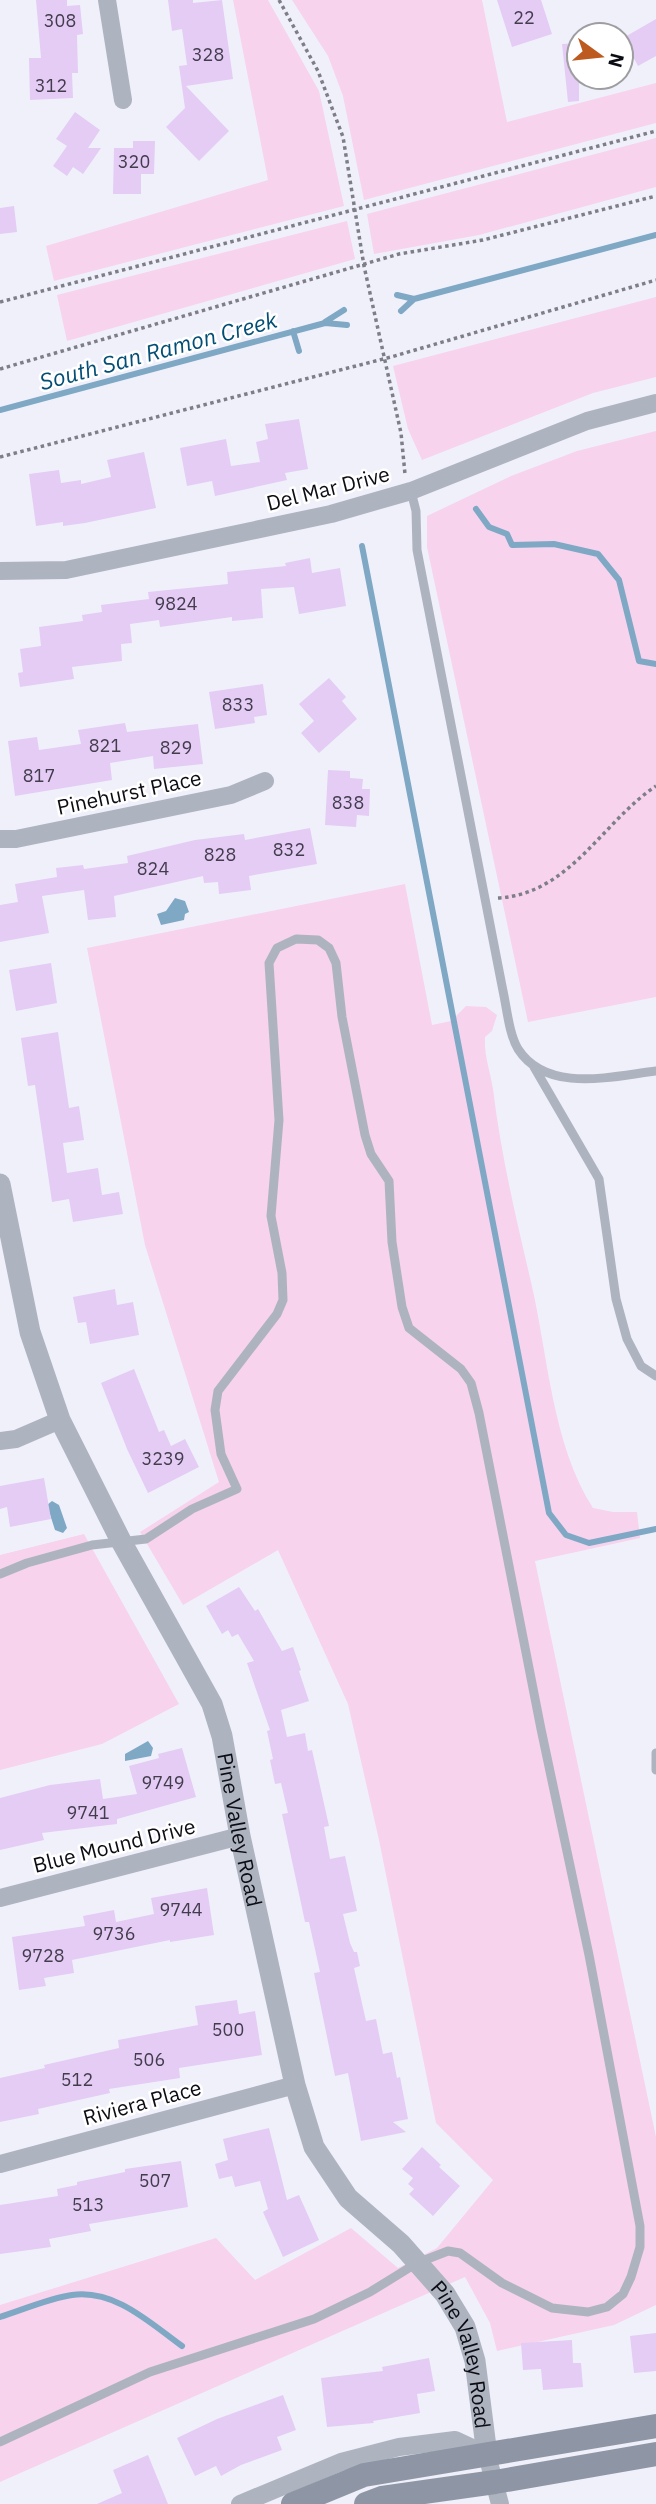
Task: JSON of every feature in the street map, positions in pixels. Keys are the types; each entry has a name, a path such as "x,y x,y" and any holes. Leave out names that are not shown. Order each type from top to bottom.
{"main road":[{"path":"293,2504 364,2475 656,2426"},
{"path":"366,2504 382,2498 498,2493 656,2454"}],"street":[{"path":"107,0 123,100"},
{"name":"Del Mar Drive","path":"0,571 66,570 331,513 411,491 587,421 656,403"},
{"name":"Pinehurst Place","path":"0,839 16,839 230,795 265,781"},
{"name":"Pine Valley Road","path":"0,1184 30,1332 60,1420 121,1541 212,1704 222,1736 240,1836 295,2085 314,2147 348,2198 401,2244 445,2294 465,2327 475,2361 487,2455"},
{"path":"0,1441 16,1439 60,1420"},
{"name":"Blue Mound Drive","path":"0,1898 240,1836"},
{"name":"Riviera Place","path":"0,2164 295,2085"},
{"path":"240,2504 341,2462 399,2447 455,2440 487,2455 498,2493"}],"lane":[{"path":"411,491 416,511 416,550 512,1029 518,1048 534,1065 598,1178 617,1300 627,1339 641,1366 656,1376"},
{"path":"0,1574 27,1563 92,1545 146,1539 192,1509 237,1489 221,1454 215,1410 218,1391 277,1314 283,1300 282,1273 271,1216 279,1120 269,963 277,948 296,939 317,940 329,948 336,963 342,1017 365,1135 371,1154 389,1181 392,1242 402,1307 409,1328 461,1368 471,1383 479,1413 589,1955 640,2226 640,2247 623,2294 607,2307 588,2312 552,2308 526,2297 460,2253 448,2251 417,2263 370,2292 314,2319 150,2372 0,2442"},
{"path":"534,1065 556,1076 589,1079 656,1071"},
{"path":"656,1754 656,1770"}],"path":[{"path":"279,0 318,71 343,136 364,266 401,433 403,469 411,491"},
{"path":"0,302 656,131"},
{"path":"0,369 399,254 483,240 656,197"},
{"path":"0,457 383,358 656,280"},
{"path":"485,898 518,897 546,886 598,841 644,794 656,786"}],"shaded area":[{"path":"233,0 268,0 319,91 344,206 54,281 46,246 268,180"},
{"path":"292,0 482,0 507,122 625,91 635,91 635,88 656,83 656,123 364,200 343,96 328,56"},
{"path":"656,138 656,187 479,235 374,254 367,214"},
{"path":"347,221 355,259 67,341 57,295"},
{"path":"656,297 656,377 593,393 422,460 408,429 393,366"},
{"path":"656,431 656,997 528,1022 427,547 427,516 511,476 577,451"},
{"path":"405,884 432,1025 451,1021 466,1006 486,1007 497,1015 492,1031 485,1037 486,1057 514,1210 537,1310 553,1398 568,1456 593,1508 613,1512 637,1512 640,1538 535,1561 656,2137 656,2305 614,2325 497,2351 490,2323 465,2277 0,2482 0,2305 216,2238 255,2280 351,2228 398,2268 437,2248 493,2180 436,2123 379,1840 348,1704 278,1550 183,1605 140,1532 219,1482 145,1245 87,948"},
{"path":"84,1534 179,1704 102,1744 0,1770 0,1555"}],"water":[{"path":"175,898 185,901 189,912 185,914 184,920 161,925 157,914 166,911"},
{"path":"52,1501 59,1505 67,1528 63,1533 55,1530 47,1505"},
{"path":"148,1741 153,1748 151,1756 125,1761 125,1754"}],"building":[{"path":"36,0 67,0 67,6 80,5 83,34 77,35 78,73 72,73 73,98 30,100 29,58 41,58"},
{"path":"168,0 193,0 193,3 222,0 233,79 186,86 229,131 199,161 166,127 185,108 179,66 187,65 182,29 172,31"},
{"path":"497,0 541,0 552,34 512,47"},
{"path":"656,19 656,56 638,66 635,60 635,31"},
{"path":"562,44 565,44 565,73"},
{"path":"567,91 579,91 579,101 568,102"},
{"path":"75,112 100,130 88,148 101,148 83,174 73,167 67,176 53,166 67,146 56,139"},
{"path":"133,141 155,141 154,174 141,174 141,194 113,194 114,148 133,148"},
{"path":"14,206 17,232 0,234 0,208"},
{"path":"299,419 308,469 285,473 287,480 215,496 212,481 187,486 180,448 226,439 231,466 260,462 256,442 268,439 265,424"},
{"path":"144,452 156,508 85,523 63,526 63,522 36,526 29,474 59,470 61,483 81,480 81,484 111,477 107,460"},
{"path":"310,558 312,573 340,568 346,606 299,614 294,587 261,589 263,618 232,621 232,617 160,627 159,620 130,624 132,643 121,644 122,661 72,667 74,679 20,687 18,673 23,672 20,649 41,646 39,627 83,621 82,615 102,612 101,605 149,599 148,592 228,584 227,572 286,566 285,563"},
{"path":"329,678 346,697 342,701 357,719 319,753 301,733 314,721 299,704"},
{"path":"263,684 267,715 254,717 255,723 215,729 209,692"},
{"path":"125,723 127,732 198,724 203,764 154,769 153,756 110,763 112,780 15,796 8,741 37,737 39,750 81,744 78,730"},
{"path":"328,770 350,771 350,778 363,779 362,789 370,789 369,816 357,815 356,827 325,825"},
{"path":"310,828 317,864 249,876 251,890 219,894 218,882 204,883 203,876 114,896 116,917 88,920 84,890 42,896 49,933 0,942 0,905 18,902 15,884 57,877 56,868 83,865 84,869 128,863 127,856 195,840 244,834 245,840"},
{"path":"51,963 57,1003 16,1011 9,970"},
{"path":"58,1032 69,1108 79,1106 84,1140 63,1143 67,1173 98,1168 102,1195 119,1192 123,1214 73,1222 69,1199 52,1202 35,1085 28,1086 21,1038"},
{"path":"115,1289 117,1305 133,1302 139,1335 90,1344 86,1322 78,1323 73,1297"},
{"path":"134,1369 159,1432 164,1430 171,1446 185,1439 199,1467 148,1493 101,1383"},
{"path":"44,1478 51,1519 10,1527 7,1507 0,1509 0,1486"},
{"path":"239,1587 255,1611 258,1609 282,1651 293,1647 301,1670 299,1671 309,1701 281,1710 287,1737 305,1733 308,1751 312,1750 329,1826 324,1827 330,1859 345,1856 357,1911 343,1914 350,1943 354,1952 357,1952 360,1966 354,1968 366,2021 376,2019 383,2054 392,2052 397,2078 400,2077 408,2119 393,2122 406,2132 361,2141 348,2073 335,2076 314,1973 320,1972 309,1922 305,1922 282,1814 288,1813 281,1783 275,1784 267,1731 270,1730 247,1663 254,1661 238,1634 232,1637 228,1630 222,1634 206,1606"},
{"path":"182,1748 196,1797 117,1819 117,1824 42,1833 44,1840 0,1850 0,1798 50,1785 100,1779 103,1799 137,1794 129,1766"},
{"path":"207,1888 214,1935 170,1940 72,1960 74,1973 44,1978 46,1986 19,1990 12,1937 85,1926 83,1916 114,1910 116,1922 154,1914 151,1898"},
{"path":"237,2000 239,2014 255,2011 262,2055 179,2068 180,2078 109,2089 110,2093 38,2109 39,2114 0,2122 0,2078 119,2048 118,2040 198,2025 195,2006"},
{"path":"269,2128 287,2200 299,2195 319,2240 283,2257 263,2212 268,2209 260,2181 235,2187 232,2176 219,2179 215,2164 228,2160 223,2139"},
{"path":"422,2147 460,2186 433,2216 409,2194 414,2189 408,2184 413,2178 402,2169"},
{"path":"181,2161 188,2207 89,2224 91,2231 49,2239 51,2247 0,2254 0,2205 58,2196 57,2189 125,2172 125,2169"},
{"path":"656,2333 656,2371 634,2373 630,2336"},
{"path":"572,2340 573,2363 581,2363 583,2387 543,2390 541,2369 523,2370 521,2343"},
{"path":"429,2358 435,2391 417,2394 420,2413 373,2421 374,2423 327,2427 321,2378 383,2371 382,2367"},
{"path":"283,2395 296,2430 277,2437 282,2450 241,2465 221,2476 216,2466 195,2476 177,2438 217,2419"},
{"path":"148,2455 168,2504 97,2504 122,2493 113,2470"}],"waterway":[{"name":"South San Ramon Creek","path":"401,311 414,299 656,235"},
{"name":"South San Ramon Creek","path":"397,295 414,299"},
{"name":"South San Ramon Creek","path":"325,322 344,310"},
{"name":"South San Ramon Creek","path":"0,410 325,323 347,325"},
{"path":"293,331 299,351"},
{"path":"476,509 489,527 507,534 512,545 554,544 598,554 619,580 639,661 656,664"},
{"path":"362,546 549,1513 566,1535 589,1543 656,1529"},
{"path":"0,2317 72,2295 103,2297 144,2318 182,2346"}]}
